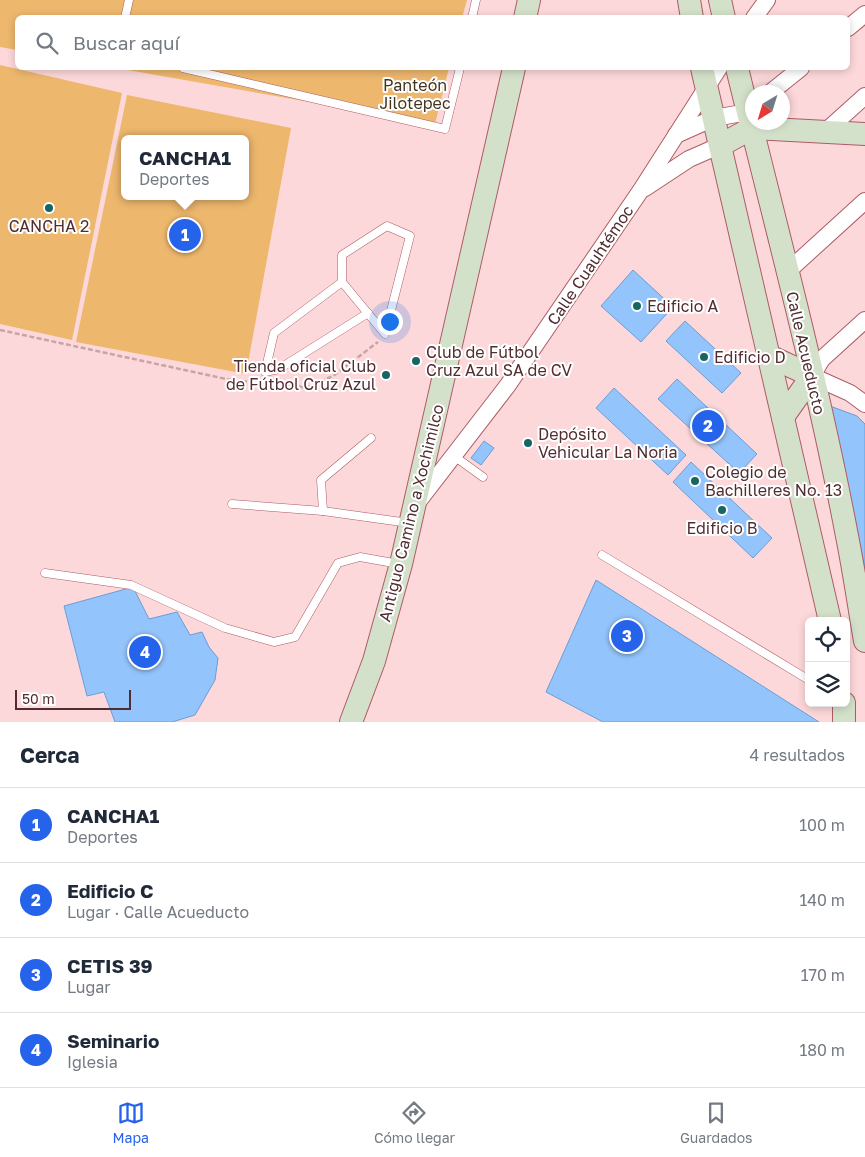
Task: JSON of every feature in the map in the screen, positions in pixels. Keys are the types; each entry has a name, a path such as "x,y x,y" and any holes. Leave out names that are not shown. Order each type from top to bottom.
{"street":[{"path":"526,15 529,0"},
{"path":"689,0 692,15"},
{"path":"720,0 723,15"},
{"path":"756,15 767,0"},
{"path":"850,26 865,14"},
{"name":"Antiguo Camino a Xochimilco","path":"351,722 374,661 402,564 514,70"},
{"name":"Calle Cuauhtémoc","path":"413,514 508,385 641,190 676,135 704,77 716,70"},
{"name":"Calle Acueducto","path":"737,70 745,97"},
{"path":"780,85 798,70"},
{"path":"704,77 829,617"},
{"path":"825,132 865,96"},
{"path":"676,135 714,118 745,116"},
{"path":"641,190 689,159 721,145 745,122"},
{"path":"790,124 825,132 865,134"},
{"name":"Calle Acueducto","path":"754,130 847,535 865,640"},
{"path":"788,272 865,201"},
{"path":"783,417 822,359 865,320"},
{"path":"770,356 850,393 865,404"},
{"path":"844,707 844,722"}],"lane":[{"path":"126,15 129,0"},
{"path":"473,15 476,0"},
{"path":"192,70 445,129 460,70"},
{"path":"387,226 410,236 385,334 342,282 342,255 387,226"},
{"path":"342,282 274,333 265,372 279,369 368,313"},
{"path":"323,511 321,480 371,438"},
{"path":"454,456 483,477"},
{"path":"232,504 323,511 413,514"},
{"path":"602,556 805,678"},
{"path":"45,574 131,585 225,628 274,642 295,637 338,563 360,557 402,564"}],"path":[{"path":"0,330 240,382 262,379"},
{"path":"271,381 306,388 333,376 375,345 385,334"}],"green space":[{"path":"0,0 467,0 463,15 15,15 15,50 0,47"},
{"name":"CANCHA 2","path":"0,65 15,70 122,93 72,340 0,324"},
{"name":"Panteón Jilotepec","path":"127,70 448,70 435,124"},
{"path":"127,95 291,128 246,374 76,342"}],"building":[{"name":"Edificio A","path":"633,270 673,307 641,342 601,306"},
{"name":"Edificio D","path":"685,321 741,373 722,393 666,341"},
{"path":"677,379 757,454 739,473 658,399"},
{"path":"614,388 686,455 668,475 596,408"},
{"path":"830,406 857,416 865,424 865,568"},
{"path":"484,441 494,448 481,465 471,458"},
{"name":"Edificio B","path":"691,462 772,538 753,558 673,482"},
{"path":"596,580 819,722 603,722 546,692"},
{"path":"133,587 149,619 177,612 190,635 202,632 209,647 218,658 215,680 195,715 172,722 115,722 104,692 87,696 64,606"}],"place":[{"name":"CANCHA 2","path":"49,208"},
{"name":"CANCHA1","path":"185,235"},
{"name":"Edificio A","path":"637,306"},
{"name":"Edificio D","path":"704,357"},
{"name":"Club de Fútbol Cruz Azul SA de CV","path":"416,361"},
{"name":"Tienda oficial Club de Fútbol Cruz Azul","path":"386,375"},
{"name":"Edificio C","path":"708,426"},
{"name":"Depósito Vehicular La Noria","path":"528,443"},
{"name":"Colegio de Bachilleres No. 13","path":"695,481"},
{"name":"Edificio B","path":"722,510"},
{"name":"CETIS 39","path":"627,636"},
{"name":"Seminario","path":"145,652"}]}
